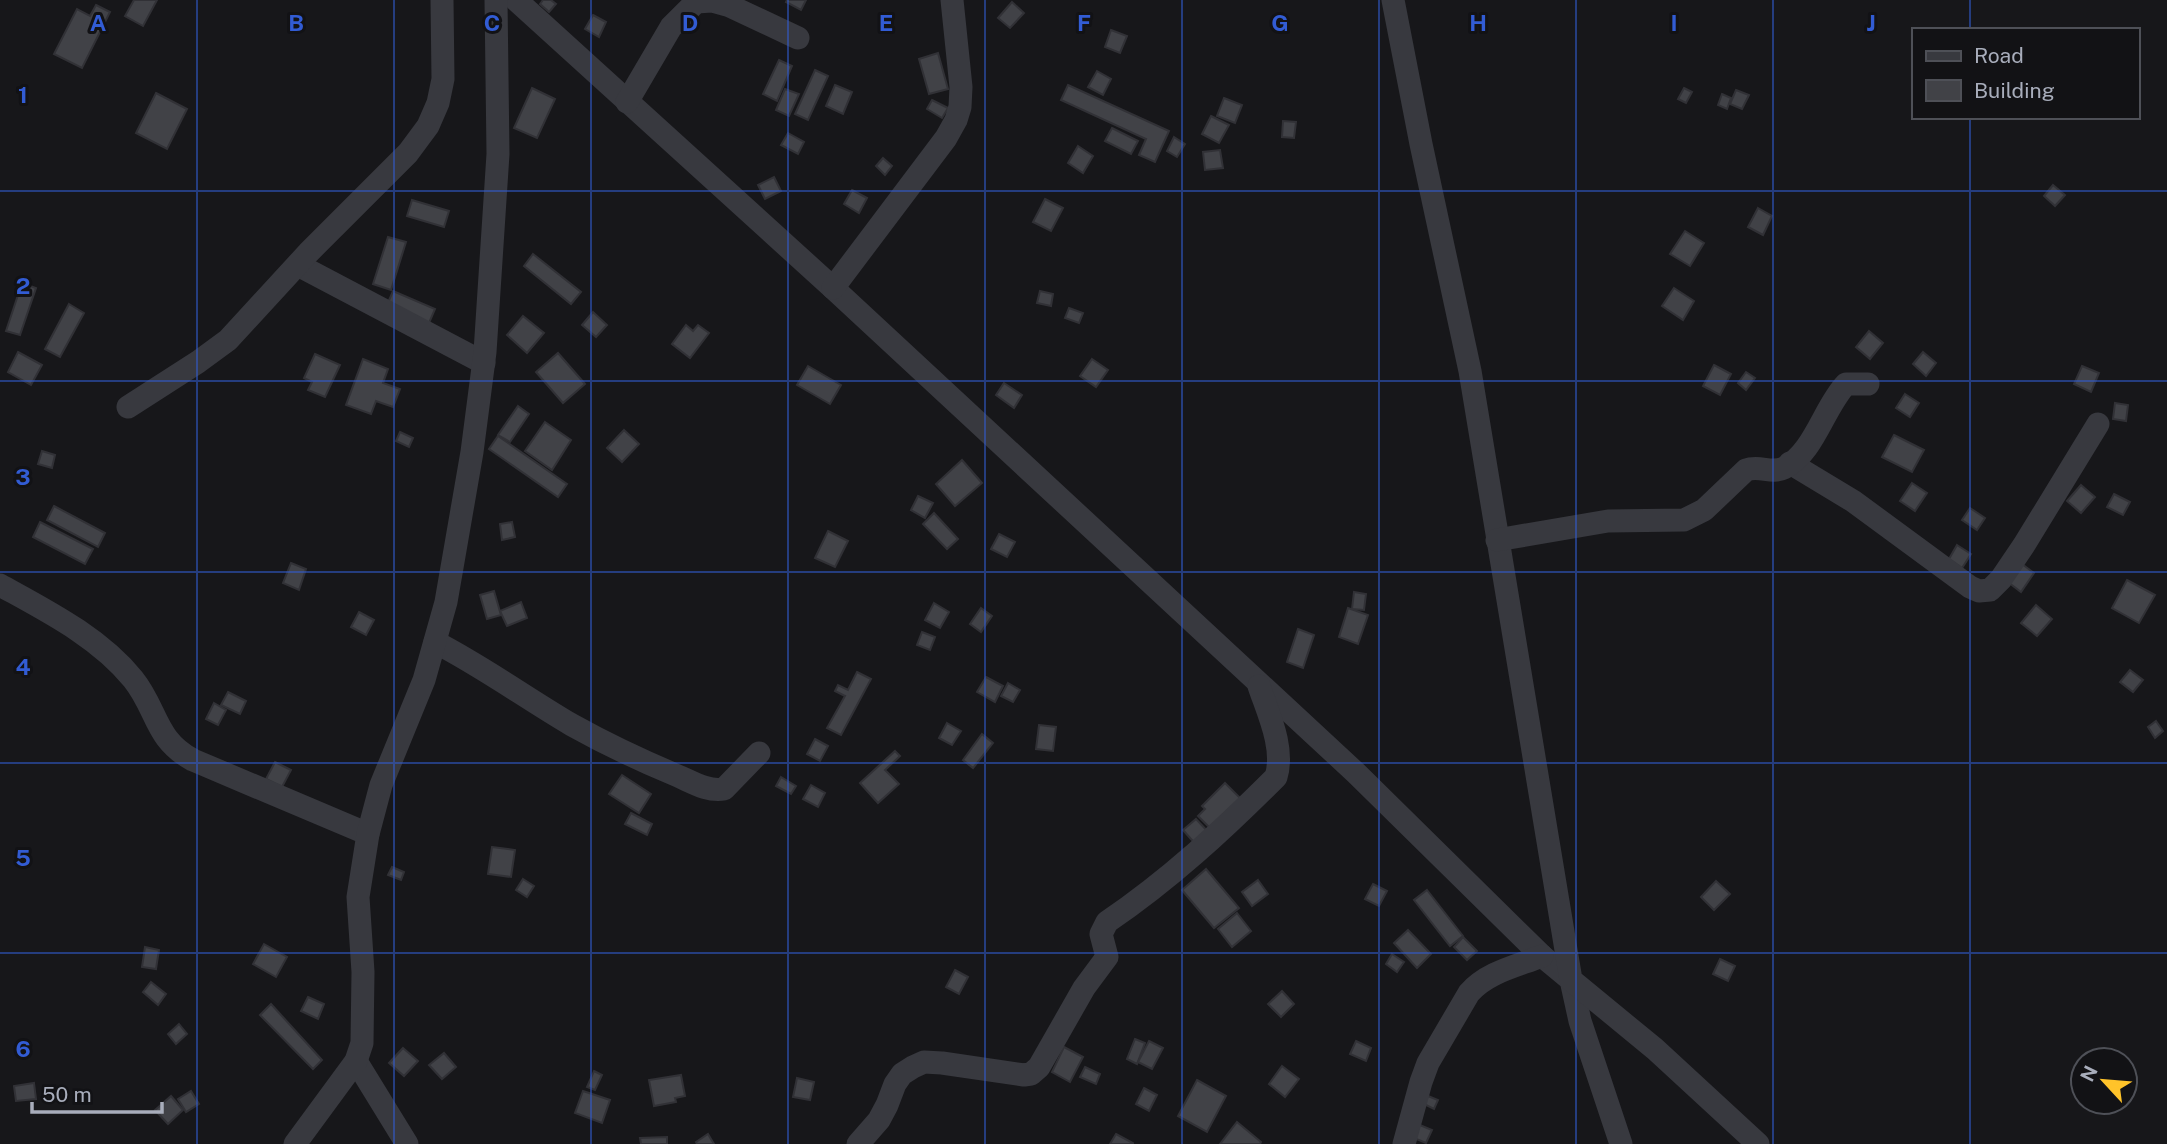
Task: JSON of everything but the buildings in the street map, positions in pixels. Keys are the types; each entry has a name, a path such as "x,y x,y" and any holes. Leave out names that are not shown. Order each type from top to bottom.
{"street":[{"path":"128,407 228,340 408,153 428,126 438,103 443,79 442,0"},
{"path":"295,1144 356,1061 362,1043 358,897 368,835 380,785 424,680 435,642 446,602 468,480 484,363 498,154 496,0"},
{"path":"833,289 939,148 956,120 961,87 952,0"},
{"path":"1393,0 1420,144 1470,371 1571,980 1580,1021 1621,1144"},
{"path":"627,102 671,27 696,2 712,1 730,6 797,38"},
{"path":"526,4 627,102 1356,773 1542,956 1655,1049 1758,1144"},
{"path":"298,265 484,363"},
{"path":"1497,540 1608,521 1684,520 1694,517 1746,470 1752,467 1776,470 1790,463 1807,446 1846,384 1868,384"},
{"path":"1790,463 1853,501 1970,587 1979,591 1990,590 2001,579 2024,545 2098,424"},
{"path":"0,585 44,610 113,657 135,681 166,739 177,752 368,835"},
{"path":"435,642 608,744 709,789 724,789 730,785 759,753"},
{"path":"858,1144 878,1120 902,1074 912,1067 924,1062 943,1063 1024,1075 1031,1074 1039,1067 1084,988 1107,957 1101,934 1107,922 1195,855 1276,777 1279,766 1278,749 1258,683"},
{"path":"1404,1144 1428,1063 1469,993 1488,976 1542,956"},
{"path":"356,1061 407,1144"}]}
